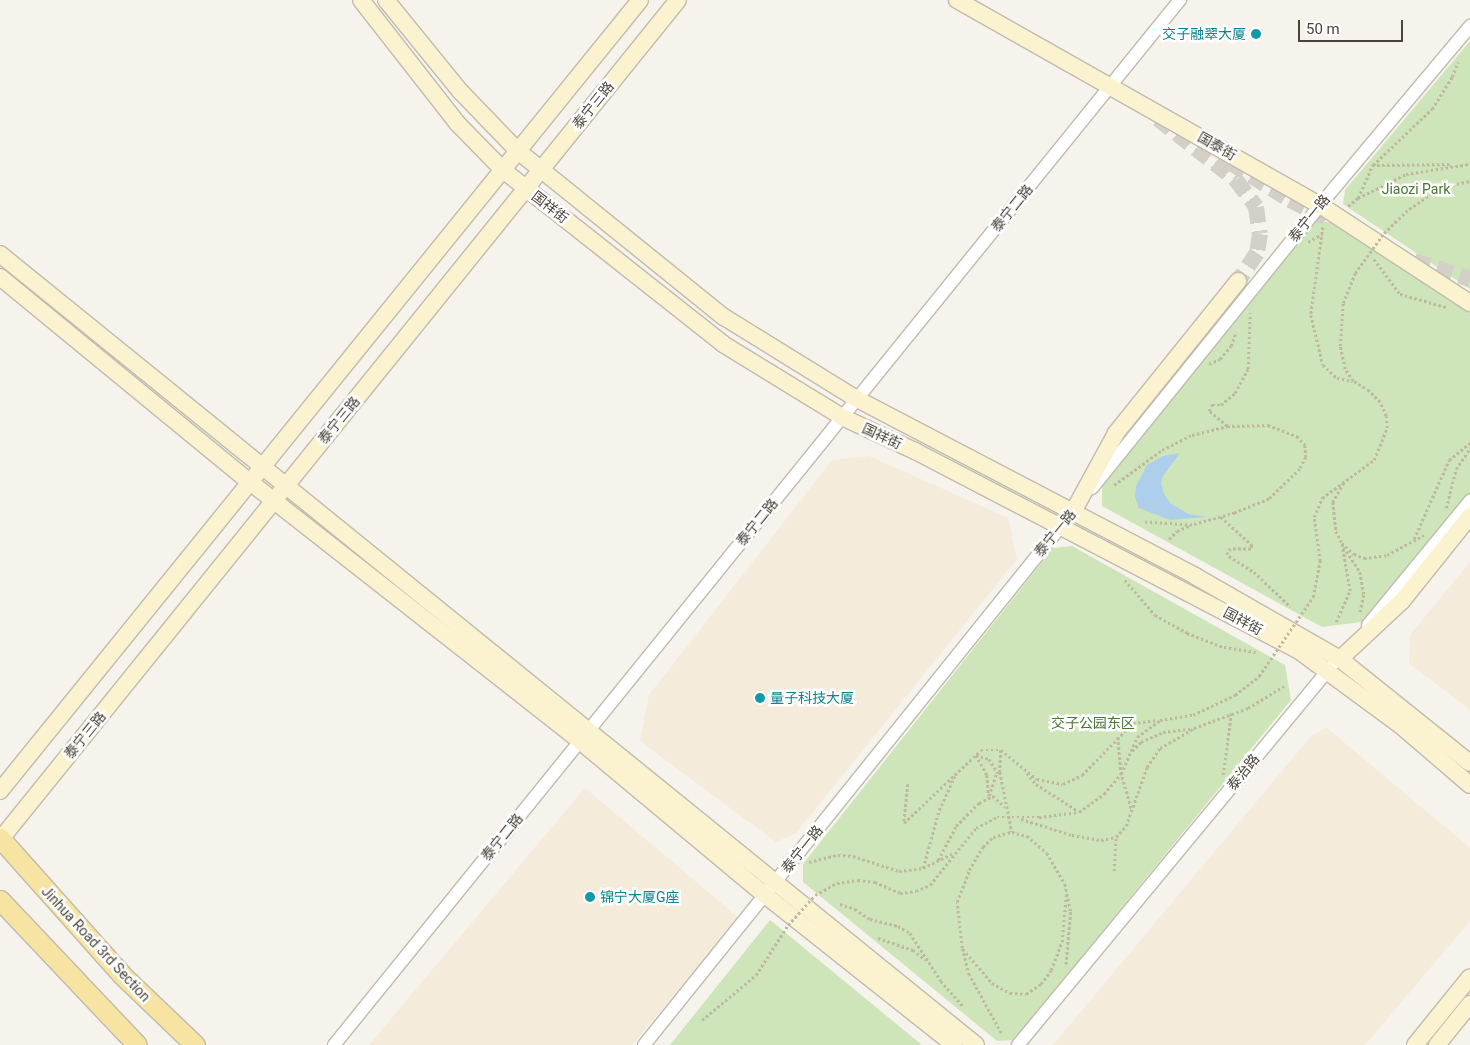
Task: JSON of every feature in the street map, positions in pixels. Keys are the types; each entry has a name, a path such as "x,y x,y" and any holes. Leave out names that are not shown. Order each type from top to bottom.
{"main road":[{"name":"Jinhua Road 3rd Section","path":"0,839 122,975 195,1045"},
{"path":"0,900 137,1045"}],"street":[{"name":"国祥街","path":"361,0 457,123 503,170 723,344 842,417 1060,526 1298,650 1333,664 1470,785"},
{"name":"国祥街","path":"386,0 460,91 518,152 724,316 857,399 1254,608 1470,763"},
{"path":"0,791 640,0"},
{"name":"泰宁三路","path":"0,839 678,0"},
{"name":"国泰街","path":"957,0 1320,205 1470,303"},
{"name":"泰宁二路","path":"334,1045 1180,0"},
{"name":"泰宁一路","path":"644,1045 1320,205 1470,26"},
{"path":"0,254 286,486 584,736 765,895 954,1045"},
{"path":"0,277 274,501 775,882 976,1045"},
{"path":"1073,512 1116,432 1238,281"},
{"name":"泰治路","path":"1018,1045 1470,501"},
{"path":"1333,664 1402,601 1470,516"},
{"path":"1415,1045 1470,977"},
{"path":"1438,1045 1470,1004"}],"path":[{"path":"1358,198 1373,165 1432,109 1452,77 1460,54"},
{"path":"1346,209 1358,198 1406,174 1461,164"},
{"path":"1363,166 1470,164"},
{"path":"1353,381 1345,369 1340,346 1343,303 1355,273 1384,233 1409,209 1442,186 1470,181"},
{"path":"908,784 904,823 981,750 1001,750 1037,780 1063,784 1082,775 1132,723 1193,715 1235,695 1259,676 1312,597 1320,561 1314,517 1322,498 1374,460 1387,428 1386,416 1380,402 1369,391 1353,381 1337,378 1323,365 1311,315 1323,227"},
{"path":"1365,245 1400,294 1451,308"},
{"path":"1227,426 1209,411 1212,406 1221,404 1235,393 1248,369 1250,312 1246,308"},
{"path":"1114,485 1162,450 1192,435 1227,426 1247,424 1283,429 1301,440 1306,457 1288,483 1269,499 1221,517 1192,524 1177,531 1169,539"},
{"path":"1414,540 1449,460 1470,443"},
{"path":"1444,515 1456,469 1470,448"},
{"path":"1345,481 1332,502 1336,531 1360,572 1364,595 1358,619"},
{"path":"1221,517 1252,545 1251,549 1231,549 1227,552 1229,556 1266,581 1290,606"},
{"path":"1144,522 1192,524"},
{"path":"1342,543 1364,558 1387,555 1430,532"},
{"path":"1336,622 1350,591 1342,543"},
{"path":"1125,580 1155,615 1187,633 1224,647 1256,652"},
{"path":"1114,871 1116,837 1132,811 1147,767 1160,748 1194,728 1231,714 1284,686"},
{"path":"1222,779 1231,736 1231,714"},
{"path":"1019,818 1079,812 1104,794 1121,772 1137,736 1160,720"},
{"path":"1129,753 1141,742 1163,732 1194,728"},
{"path":"1118,736 1121,772 1132,811"},
{"path":"1001,750 1001,778 1005,807 1012,832"},
{"path":"976,755 990,759 1001,778"},
{"path":"976,755 987,776 990,796 1005,807"},
{"path":"1021,766 1036,784 1079,812"},
{"path":"937,861 956,826 990,796 997,772"},
{"path":"923,868 939,810 956,775"},
{"path":"702,1020 756,975 788,925 815,895 837,883 858,880 875,882 900,893 916,891 930,885 976,828 997,817 1009,816 1019,818 1072,835 1101,840 1116,837"},
{"path":"1001,1033 969,975 962,948 957,902 969,870 983,847 993,837 1012,832 1028,836 1047,853 1065,884 1071,912 1065,972"},
{"path":"809,862 838,855 854,856 899,871 923,868 954,854"},
{"path":"962,948 992,983 1010,994 1026,994 1041,984 1062,942 1067,908 1065,884"},
{"path":"840,904 856,909 870,919 898,926 910,933 928,961 964,1007"},
{"path":"878,938 914,950 928,961"}],"shaded area":[{"name":"量子科技大厦","path":"869,456 1008,518 1017,559 796,833 776,842 640,741 649,695 832,460"},
{"path":"1470,562 1470,710 1409,663 1410,635"},
{"path":"1327,728 1470,848 1470,921 1365,1045 1053,1045 1312,735"},
{"path":"585,788 739,918 632,1045 369,1045"}],"green space":[{"name":"Jiaozi Park","path":"1470,41 1470,289 1343,204 1345,190"},
{"path":"1310,221 1330,222 1389,255 1470,308 1470,496 1369,621 1322,627 1102,506 1102,486"},
{"name":"交子公园东区","path":"1072,546 1285,665 1291,700 1014,1040 997,1041 803,882 803,864 1053,548"},
{"path":"770,920 922,1045 670,1045"}],"water":[{"path":"1180,453 1163,476 1161,483 1164,494 1171,504 1189,514 1207,517 1170,520 1139,508 1135,497 1136,486 1147,465 1163,456"}],"tunnel":[{"path":"1158,119 1236,180 1256,207 1260,234 1257,253 1238,281"},
{"path":"1231,163 1290,200 1329,219"},
{"path":"1414,261 1470,279"}],"place":[{"name":"交子融翠大厦","path":"1256,34"},
{"name":"量子科技大厦","path":"760,698"},
{"name":"锦宁大厦G座","path":"590,897"}]}
